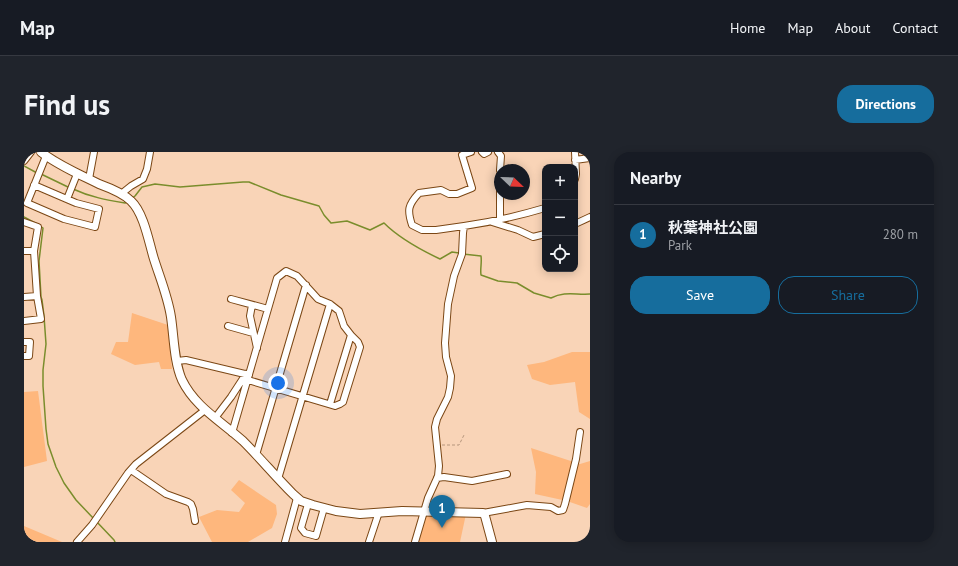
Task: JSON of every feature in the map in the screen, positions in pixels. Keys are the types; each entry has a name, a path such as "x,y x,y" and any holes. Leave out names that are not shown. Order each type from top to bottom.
{"street":[{"path":"24,161 31,152"},
{"path":"89,179 94,152"},
{"path":"121,194 143,179 147,169 150,152"},
{"path":"471,152 462,156 472,188 457,194 449,194 442,190 419,193 412,202 409,212 412,225 422,230 436,230 492,222 524,215 542,209"},
{"path":"482,152 484,154 488,152"},
{"path":"498,152 501,156 500,164"},
{"path":"575,152 575,164"},
{"path":"34,185 67,199 99,209 95,227 64,219 27,203 44,154 51,160 77,174 121,194 131,201 138,209 168,303 177,361 181,378 187,390 194,400 243,442 301,501 324,508 360,514 402,511 483,513 528,506 550,507 563,510 576,459 580,432"},
{"path":"575,160 590,158"},
{"path":"67,199 77,174"},
{"path":"500,200 500,220"},
{"path":"578,223 590,217"},
{"path":"24,222 38,227 34,251 37,296 41,319 24,321"},
{"path":"492,222 518,230 533,238 542,235"},
{"path":"415,542 428,498 437,478 439,466 435,427 437,419 448,397 450,388 451,376 446,357 445,343 449,296 462,254 464,226"},
{"path":"24,251 34,251"},
{"path":"177,361 186,360 248,376 275,389 335,406 343,402 360,347 358,342 344,326 339,311 330,304 318,299 297,276 286,271 277,278 257,349 248,376 232,433"},
{"path":"256,455 306,285"},
{"path":"24,297 37,296"},
{"path":"231,299 268,310"},
{"path":"278,479 330,304"},
{"path":"252,305 250,316 257,349"},
{"path":"228,326 253,333"},
{"path":"330,404 351,335"},
{"path":"24,342 30,342 29,356 24,356"},
{"path":"215,418 248,376"},
{"path":"77,542 92,525 136,464 205,410"},
{"path":"131,470 166,494 191,504 195,521"},
{"path":"437,478 444,477 472,481 507,474"},
{"path":"285,542 297,498"},
{"path":"308,504 301,528 305,533 316,536 324,508"},
{"path":"369,542 379,512"},
{"path":"483,513 486,516 492,542"}],"path":[{"path":"437,445 459,445 464,435"}],"shaded area":[{"path":"132,313 168,325 172,369 161,369 159,362 135,365 111,354 116,342 128,342"},
{"path":"572,352 590,352 590,419 579,412 575,382 550,385 532,379 527,365 544,362"},
{"path":"38,391 47,461 24,467 24,392"},
{"path":"531,448 580,464 590,461 590,504 587,508 567,501 535,494 536,472"},
{"path":"239,480 276,505 277,514 272,528 248,542 212,542 199,517 217,510 239,512 245,503 231,490"},
{"path":"425,513 466,514 460,542 416,542"},
{"path":"24,526 62,542 24,542"}],"waterway":[{"path":"24,166 37,173"},
{"path":"41,174 70,188"},
{"path":"132,198 142,187 155,184 180,187 249,182 281,195 319,206 331,223 347,221 370,230 384,223 410,243 440,259 452,252 459,253"},
{"path":"73,189 99,198 125,203 127,202"},
{"path":"24,217 37,224"},
{"path":"40,226 43,228 39,261 46,344 43,386 48,444 56,467 64,483 76,500 94,519"},
{"path":"463,254 481,256 481,275 498,281 517,283 534,293 551,298 566,294 590,294"},
{"path":"96,521 115,542"}],"place":[{"name":"秋葉神社公園","path":"442,528"}]}
